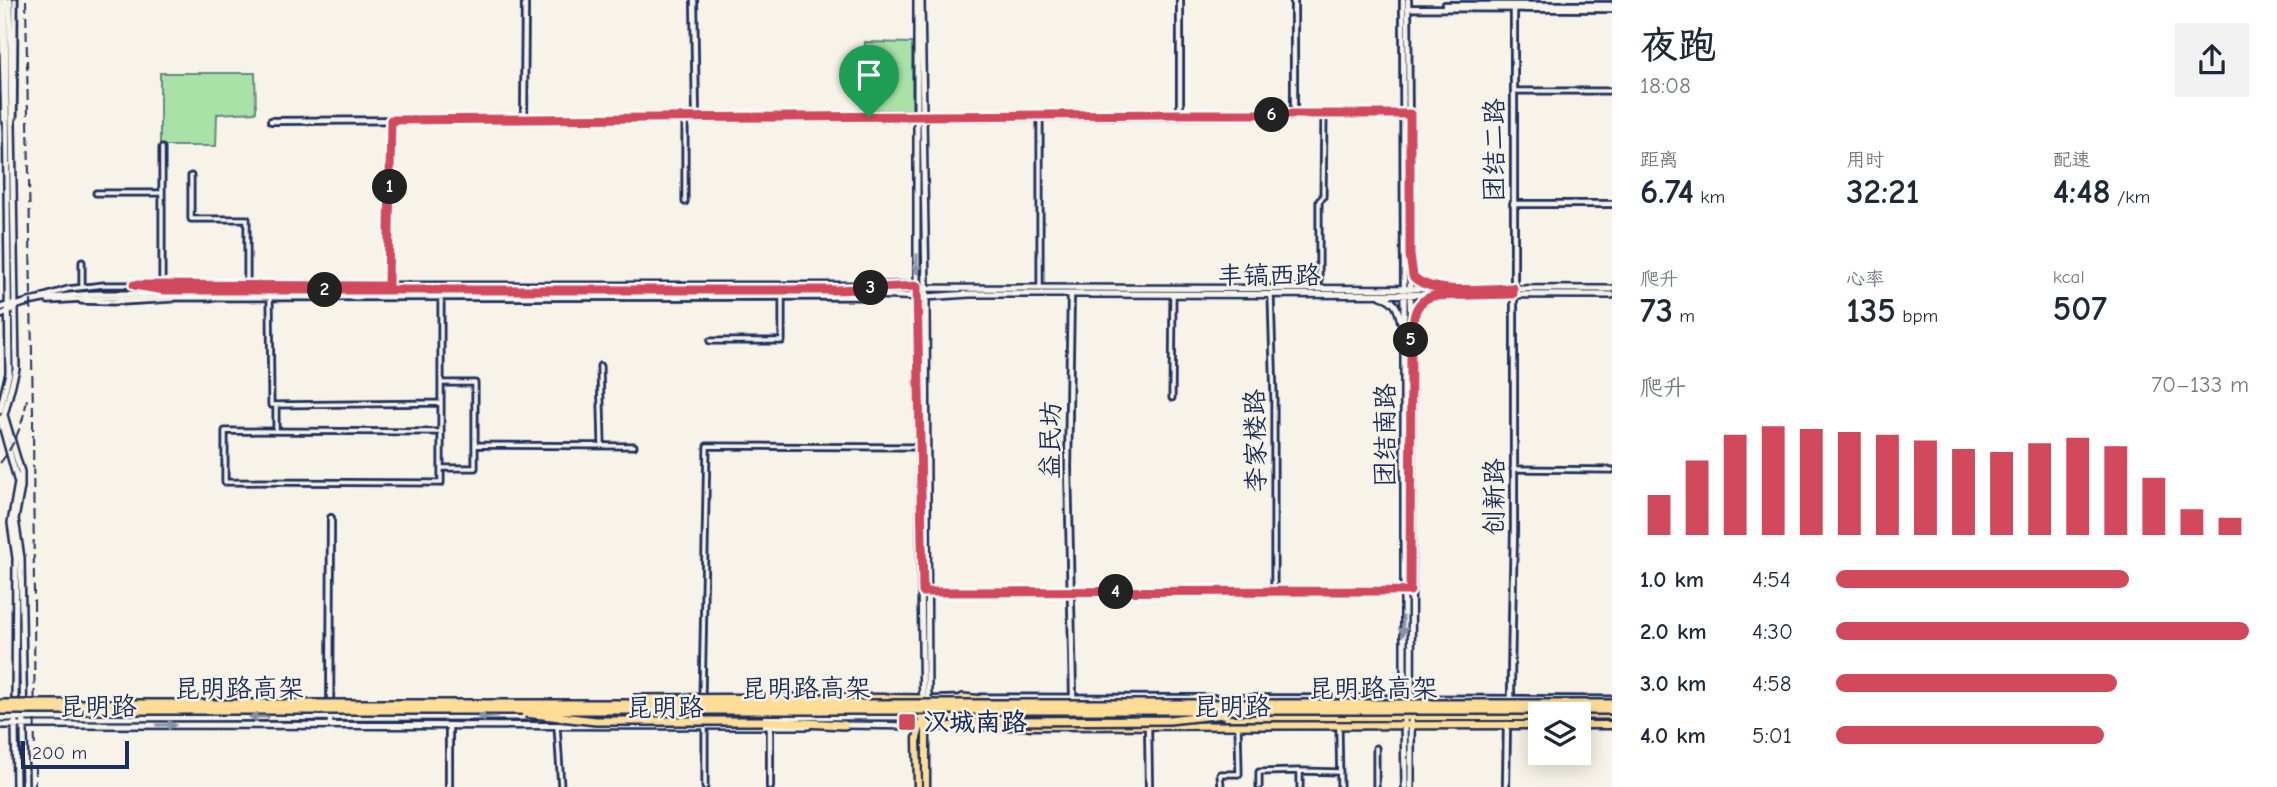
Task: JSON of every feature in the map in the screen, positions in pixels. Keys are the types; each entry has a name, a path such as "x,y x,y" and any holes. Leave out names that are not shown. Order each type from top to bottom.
{"highway":[{"path":"594,704 656,698 925,699"},
{"path":"963,698 1201,698 1233,703"},
{"name":"昆明路高架","path":"0,704 1560,704 1612,701"},
{"name":"昆明路高架","path":"0,709 1518,709 1612,715"},
{"path":"500,709 596,721 844,725"},
{"path":"1518,709 1528,710"},
{"path":"959,725 1004,721 1170,720 1248,710"},
{"path":"1591,716 1612,715"}],"main road":[{"path":"0,410 9,373 11,308 8,0"},
{"path":"918,787 925,717 926,297 919,0"},
{"path":"920,116 917,296 925,592"},
{"name":"丰镐西路","path":"166,290 837,290 917,286 1172,294 1319,289 1612,289"},
{"path":"0,308 86,294 166,290"},
{"name":"丰镐西路","path":"166,290 270,295 926,297 1071,292 1270,291 1371,294 1407,291"},
{"name":"团结南路","path":"1407,291 1407,591 1404,698 1408,721 1411,787"},
{"path":"1408,336 1418,304 1441,291"},
{"name":"丰镐西路","path":"1513,291 1612,295"},
{"path":"1371,294 1385,297 1396,305 1408,336"},
{"path":"0,315 11,308"},
{"path":"11,308 16,369 4,415 21,472 15,519 21,558 16,787"},
{"path":"0,418 18,483 11,523 16,558 18,720"},
{"name":"团结南路","path":"1405,787 1408,721 1412,698 1407,591"},
{"name":"昆明路","path":"0,718 1148,716 1408,721 1528,718"},
{"name":"昆明路","path":"18,720 25,725 767,724"},
{"name":"昆明路","path":"0,725 18,720"},
{"name":"昆明路","path":"1507,720 1528,723"},
{"name":"昆明路","path":"844,725 1148,727 1339,725 1408,721"},
{"path":"25,725 25,787"},
{"path":"1591,725 1612,725"},
{"path":"922,726 926,787"},
{"path":"16,758 25,758"}],"street":[{"path":"8,0 2,101 9,141"},
{"path":"8,0 15,103 9,141"},
{"path":"524,119 525,0"},
{"path":"694,0 696,117"},
{"path":"1180,0 1180,114"},
{"path":"1294,0 1294,115"},
{"path":"1406,4 1612,7"},
{"name":"团结南路","path":"1406,4 1410,265 1407,291"},
{"name":"团结二路","path":"1513,291 1514,7"},
{"path":"1514,91 1612,91"},
{"path":"271,121 1408,114"},
{"name":"团结南路","path":"1407,291 1408,114"},
{"path":"1319,289 1319,201 1323,197 1324,115"},
{"path":"1040,116 1040,289"},
{"path":"685,118 685,202"},
{"path":"388,286 391,120"},
{"path":"162,148 166,290"},
{"path":"191,176 191,219 247,219 247,286"},
{"path":"96,193 162,193"},
{"path":"1513,204 1612,204"},
{"path":"82,262 82,287"},
{"path":"1410,265 1418,282 1441,291"},
{"path":"39,300 68,289 134,285 166,290 247,286 889,286"},
{"path":"116,302 166,290"},
{"name":"李家楼路","path":"1270,291 1274,400 1275,592"},
{"name":"创新路","path":"1511,699 1513,291"},
{"name":"益民坊","path":"1071,292 1068,467 1073,696"},
{"path":"1172,294 1172,398"},
{"path":"39,300 270,295 271,405 441,403"},
{"path":"440,295 442,483 225,482 225,431 441,432"},
{"path":"710,341 782,341 782,295"},
{"path":"64,300 116,302 184,298"},
{"path":"600,366 602,445"},
{"path":"441,383 475,383 475,468 441,468"},
{"path":"276,405 276,431"},
{"path":"475,445 634,446"},
{"path":"706,717 702,699 707,446 912,447"},
{"path":"1513,469 1612,470"},
{"path":"330,725 331,518"},
{"path":"925,592 1407,591"},
{"path":"1073,696 1073,716"},
{"name":"昆明路","path":"925,699 1073,696 1612,701"},
{"path":"1506,787 1507,720 1511,699"},
{"path":"1148,716 1149,787"},
{"path":"767,724 770,787"},
{"path":"449,725 449,787"},
{"path":"1221,787 1220,774 1239,774 1238,725"},
{"path":"1339,725 1340,787"},
{"path":"556,726 561,787"},
{"path":"705,726 705,787"},
{"path":"1376,748 1376,787"},
{"path":"1300,771 1300,787"},
{"path":"1259,787 1259,772 1340,772"}],"green space":[{"path":"865,42 912,43 912,110 865,110"},
{"path":"160,73 255,73 256,112 217,114 216,146 160,146"}],"railway":[{"path":"26,0 33,414 35,787"},
{"path":"0,463 18,433 27,399"}],"place":[{"name":"汉城南路","path":"907,722"}],"route":[{"path":"1410,114 1410,269 1413,276 1420,283 1431,287 1513,288 1513,294 1433,296 1422,300 1415,309 1411,337 1410,591 923,592 917,286 837,290 164,290 134,285 388,286 391,120 869,117 1410,114"}]}
